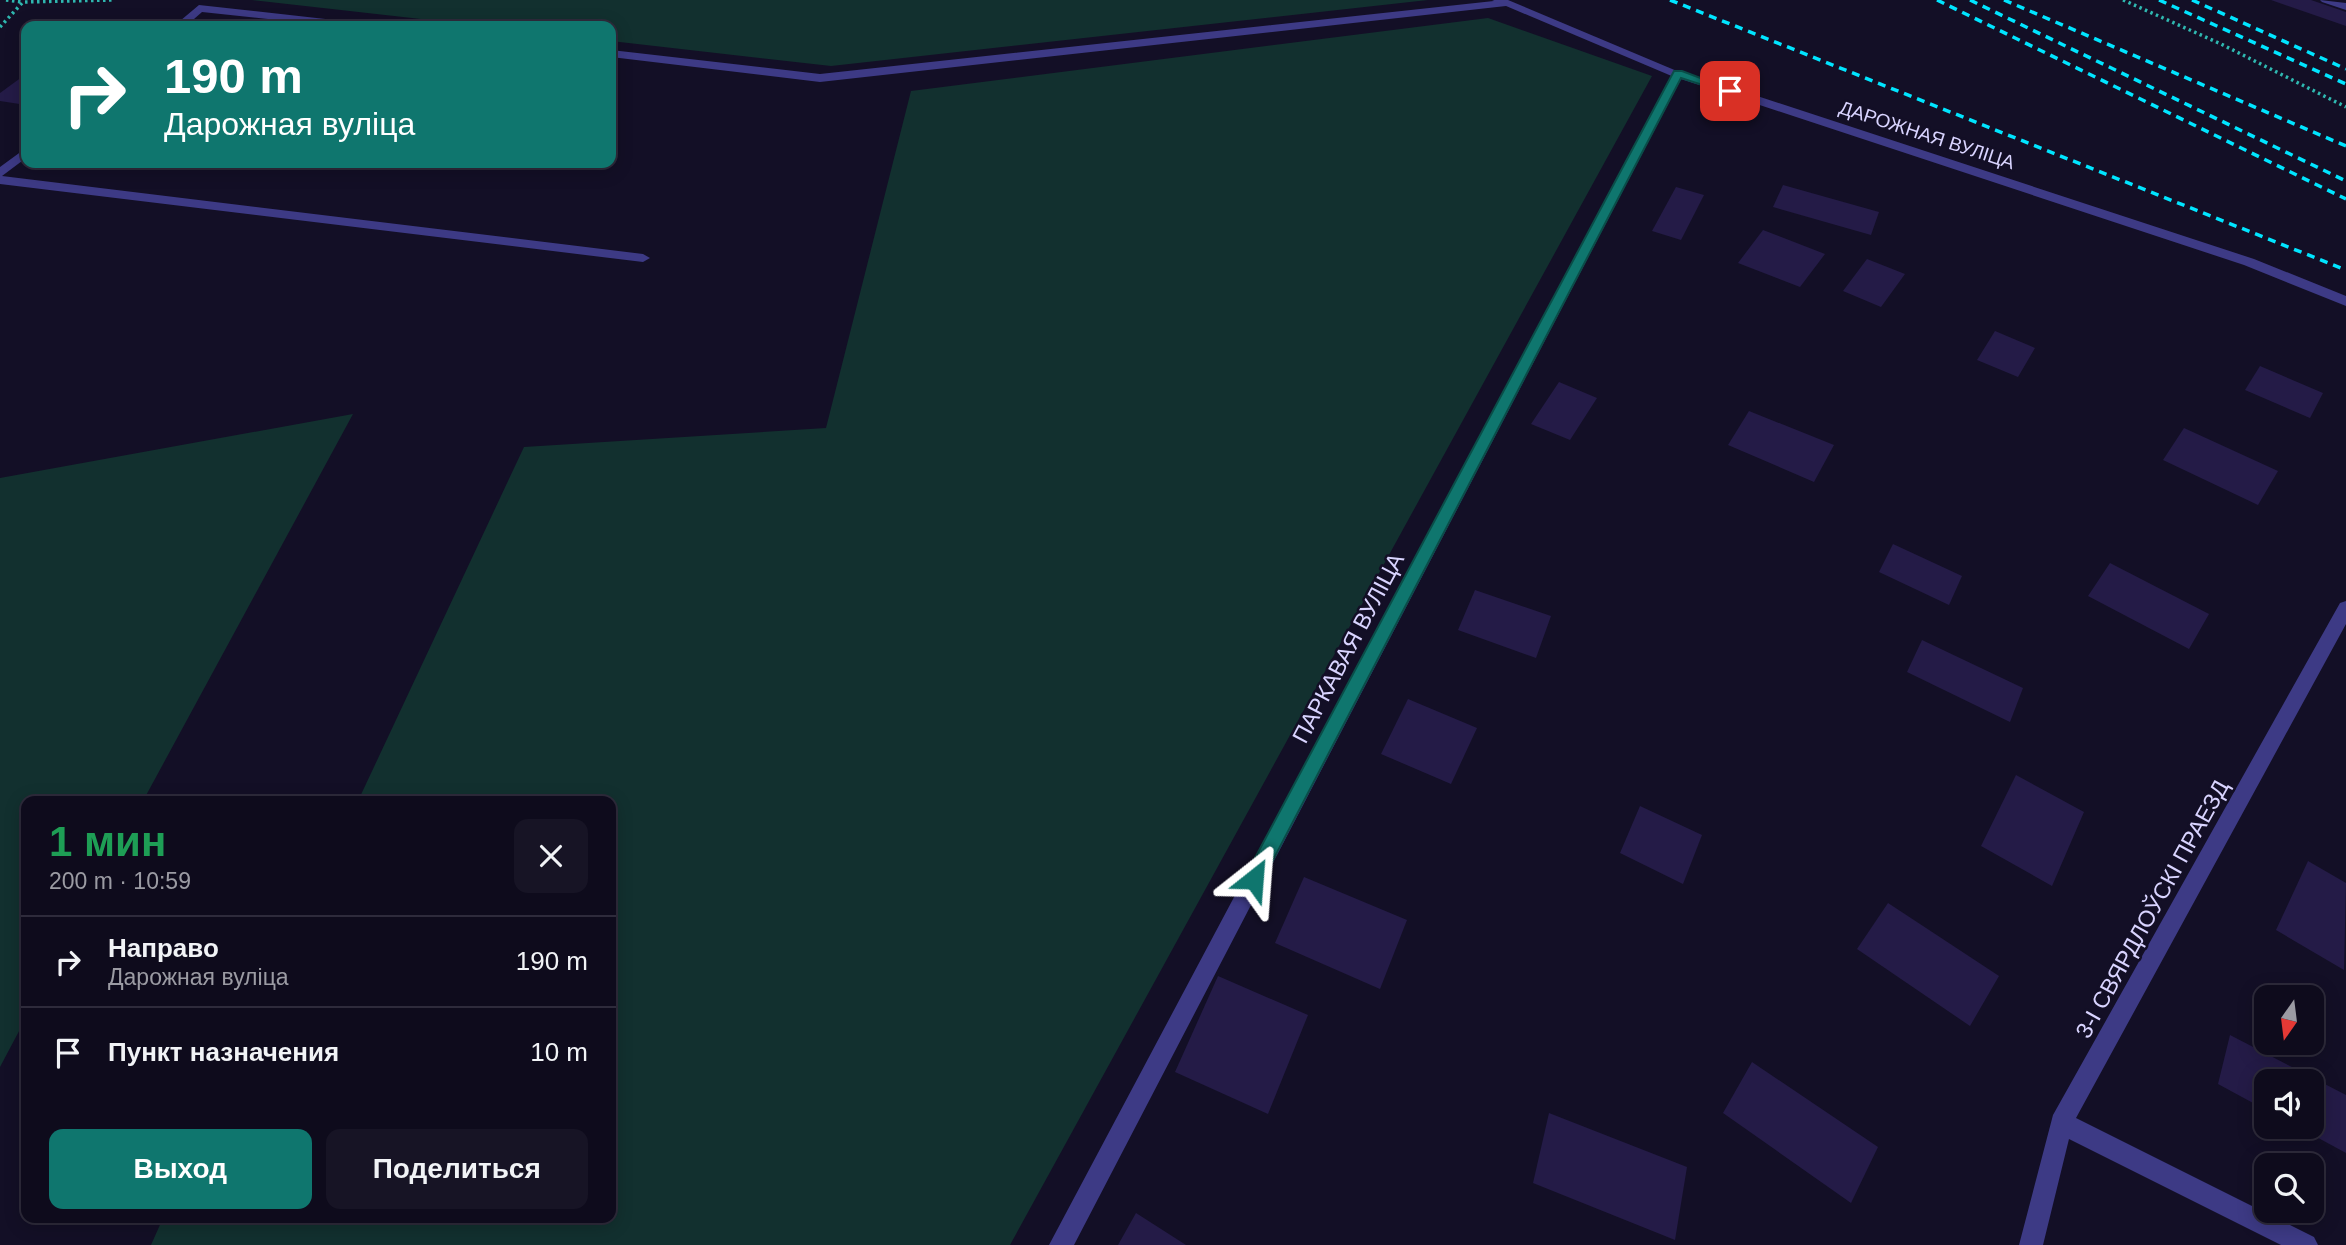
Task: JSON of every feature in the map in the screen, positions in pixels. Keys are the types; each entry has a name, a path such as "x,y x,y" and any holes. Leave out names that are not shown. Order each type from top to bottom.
{"street":[{"path":"2326,0 2346,7"},
{"path":"616,55 820,78 1502,2"},
{"name":"ДАРОЖНАЯ ВУЛІЦА","path":"1502,2 1678,74 2249,262 2346,301"},
{"path":"185,21 199,8 316,21"},
{"name":"ПАРКАВАЯ ВУЛІЦА","path":"1061,1245 1678,74"},
{"path":"0,173 21,156"},
{"path":"0,180 643,258"},
{"name":"3-І СВЯРДЛОЎСКІ ПРАЕЗД","path":"2032,1245 2062,1123 2346,608"},
{"path":"2062,1123 2306,1245"}],"path":[{"path":"6,0 113,0"},
{"path":"2123,0 2221,44 2346,107"},
{"path":"0,27 23,2"}],"green space":[{"path":"252,0 1428,0 831,66 616,42 616,21 439,21"},
{"path":"1488,18 1652,76 1010,1245 151,1245 161,1223 616,1223 616,796 360,796 524,447 826,428 911,91"},
{"path":"353,414 146,796 21,796 21,1027 0,1067 0,478"}],"building":[{"path":"2271,0 2311,0 2346,12 2346,26"},
{"path":"21,78 21,104 0,101 0,93"},
{"path":"1783,185 1879,212 1871,235 1773,207"},
{"path":"1676,187 1704,195 1681,240 1652,231"},
{"path":"1763,230 1825,254 1800,287 1738,263"},
{"path":"1867,259 1905,274 1881,307 1843,291"},
{"path":"1995,331 2035,348 2018,377 1977,360"},
{"path":"2260,366 2323,393 2310,418 2245,390"},
{"path":"1559,382 1597,398 1570,440 1531,424"},
{"path":"1749,411 1834,445 1814,482 1728,445"},
{"path":"2184,428 2278,471 2258,505 2163,460"},
{"path":"1893,544 1962,576 1949,605 1879,572"},
{"path":"2110,563 2209,614 2189,649 2088,596"},
{"path":"1475,590 1551,616 1536,658 1458,630"},
{"path":"1922,640 2023,688 2010,722 1907,672"},
{"path":"1408,699 1477,728 1451,784 1381,754"},
{"path":"2016,775 2084,812 2052,886 1981,846"},
{"path":"1640,806 1702,835 1683,884 1620,853"},
{"path":"2308,861 2346,883 2344,970 2276,930"},
{"path":"1304,877 1407,920 1380,989 1275,943"},
{"path":"1888,903 1999,976 1970,1026 1857,949"},
{"path":"1218,976 1308,1015 1268,1114 1175,1072"},
{"path":"2230,1035 2254,1047 2254,1055 2269,1055 2296,1069 2254,1069 2254,1104 2218,1084"},
{"path":"1752,1062 1878,1147 1851,1203 1723,1113"},
{"path":"2324,1084 2346,1095 2346,1153 2320,1139 2324,1139"},
{"path":"1549,1113 1687,1167 1675,1240 1533,1183"},
{"path":"1136,1213 1186,1245 1118,1245"}],"railway":[{"path":"1670,0 2346,270"},
{"path":"1937,0 2346,199"},
{"path":"1970,0 2346,181"},
{"path":"2004,0 2346,146"},
{"path":"2159,0 2346,84"},
{"path":"2192,0 2346,69"}],"route":[{"path":"1254,879 1678,74 1730,91"}]}
